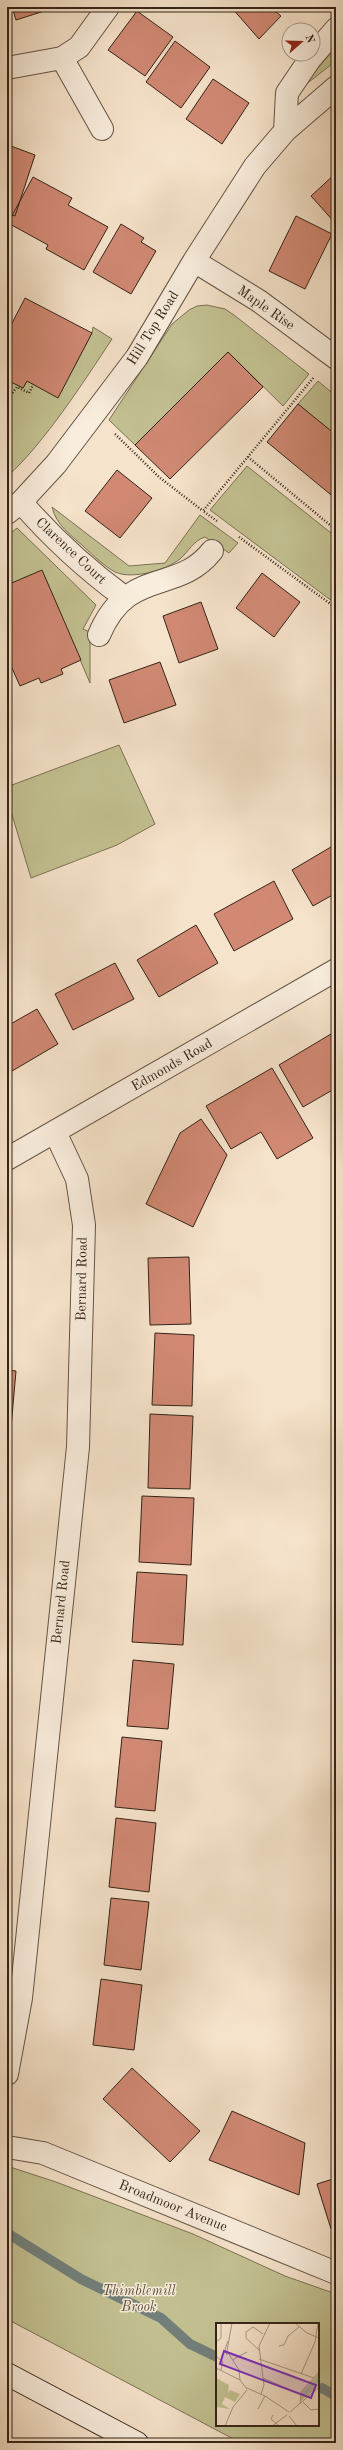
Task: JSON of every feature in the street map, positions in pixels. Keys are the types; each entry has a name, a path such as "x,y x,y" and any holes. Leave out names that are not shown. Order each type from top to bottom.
{"street":[{"path":"7,68 62,58 79,46 108,7"},
{"path":"285,131 287,92 310,59 336,29"},
{"path":"62,58 102,129"},
{"name":"Hill Top Road","path":"14,508 56,464 95,414 141,350 194,261 255,166 285,131 336,87"},
{"name":"Maple Rise","path":"194,261 259,301 334,357"},
{"name":"Clarence Court","path":"14,508 51,536 97,577 124,597"},
{"path":"99,635 105,621 124,597 150,583 188,572 202,563 212,551"},
{"name":"Edmonds Road","path":"7,1159 336,970"},
{"name":"Bernard Road","path":"7,2074 21,1998 78,1447 84,1225 77,1179 54,1132"},
{"name":"Broadmoor Avenue","path":"7,2147 44,2153 336,2273"},
{"path":"7,2374 137,2443"}],"path":[{"path":"203,511 334,357"},
{"path":"7,400 17,387 29,393 33,384"},
{"path":"95,414 159,478 222,525"},
{"path":"7,436 11,440 7,450"},
{"path":"248,458 336,530"},
{"path":"235,534 336,608"}],"green space":[{"path":"336,50 336,61 300,89 330,54"},
{"path":"207,305 225,309 234,315 309,374 283,406 228,352 135,445 109,420 172,324 189,310 197,306"},
{"path":"93,327 112,339 49,430 7,477 7,380 23,388 27,381 58,397 92,333"},
{"path":"318,381 336,396 336,435 298,404"},
{"path":"247,466 336,537 336,604 210,510"},
{"path":"52,507 129,566 165,563 200,515 238,543 229,553 205,537 194,544 180,559 166,567 149,573 130,575 122,574 107,567 69,534 60,524"},
{"path":"17,528 96,605 83,629 90,632 90,683 42,571 7,585 7,536"},
{"path":"119,745 155,824 117,845 31,878 7,798 7,772 12,785"},
{"name":"Thimblemill Brook","path":"7,2166 56,2182 193,2234 285,2276 336,2294 336,2443 241,2443 7,2319"}],"building":[{"path":"12,7 57,7 16,20"},
{"path":"231,7 270,7 281,16 259,39"},
{"path":"137,11 173,37 145,76 108,50"},
{"path":"175,41 210,67 181,108 146,82"},
{"path":"213,79 249,103 222,144 186,119"},
{"path":"11,146 35,155 15,216 7,213 7,158"},
{"path":"336,173 336,224 311,196"},
{"path":"33,177 72,198 68,205 108,227 84,270 46,249 48,245 8,223"},
{"path":"296,216 332,234 305,289 269,271"},
{"path":"121,224 144,238 141,242 156,251 131,294 93,272"},
{"path":"25,298 92,333 58,398 27,381 23,388 7,380 7,325 10,327"},
{"path":"228,352 263,387 170,479 135,445"},
{"path":"298,404 336,435 336,499 267,442"},
{"path":"117,470 152,498 120,538 85,511"},
{"path":"42,570 81,660 61,669 63,674 41,683 39,678 20,686 7,657 7,585"},
{"path":"262,573 300,602 274,637 236,608"},
{"path":"201,602 218,649 179,663 163,616"},
{"path":"160,662 176,705 124,723 109,680"},
{"path":"336,844 336,893 313,906 292,870"},
{"path":"274,881 293,919 234,951 214,914"},
{"path":"196,925 218,963 159,997 137,960"},
{"path":"115,963 134,999 73,1030 55,994"},
{"path":"37,1009 58,1044 7,1074 7,1026"},
{"path":"336,1031 336,1088 303,1107 279,1065"},
{"path":"272,1068 313,1138 277,1159 261,1132 231,1149 206,1106"},
{"path":"201,1119 227,1155 193,1227 146,1204 180,1133"},
{"path":"189,1257 191,1324 150,1325 148,1258"},
{"path":"155,1333 194,1335 192,1406 152,1405"},
{"path":"7,1370 16,1371 10,1439 7,1439"},
{"path":"150,1414 193,1416 190,1489 148,1488"},
{"path":"142,1496 194,1498 191,1565 139,1562"},
{"path":"137,1572 187,1575 183,1645 132,1642"},
{"path":"133,1660 174,1664 168,1729 127,1726"},
{"path":"122,1737 162,1741 155,1811 115,1807"},
{"path":"116,1818 156,1823 149,1892 109,1887"},
{"path":"111,1898 149,1902 141,1970 104,1965"},
{"path":"101,1979 142,1985 134,2050 93,2045"},
{"path":"132,2068 200,2131 170,2162 103,2099"},
{"path":"232,2111 305,2143 299,2195 209,2160"},
{"path":"336,2178 336,2227 331,2229 317,2184"}],"waterway":[{"name":"Thimblemill Brook","path":"7,2233 81,2279 161,2318 190,2344 216,2357"},
{"name":"Thimblemill Brook","path":"319,2389 322,2388 336,2396"}]}
